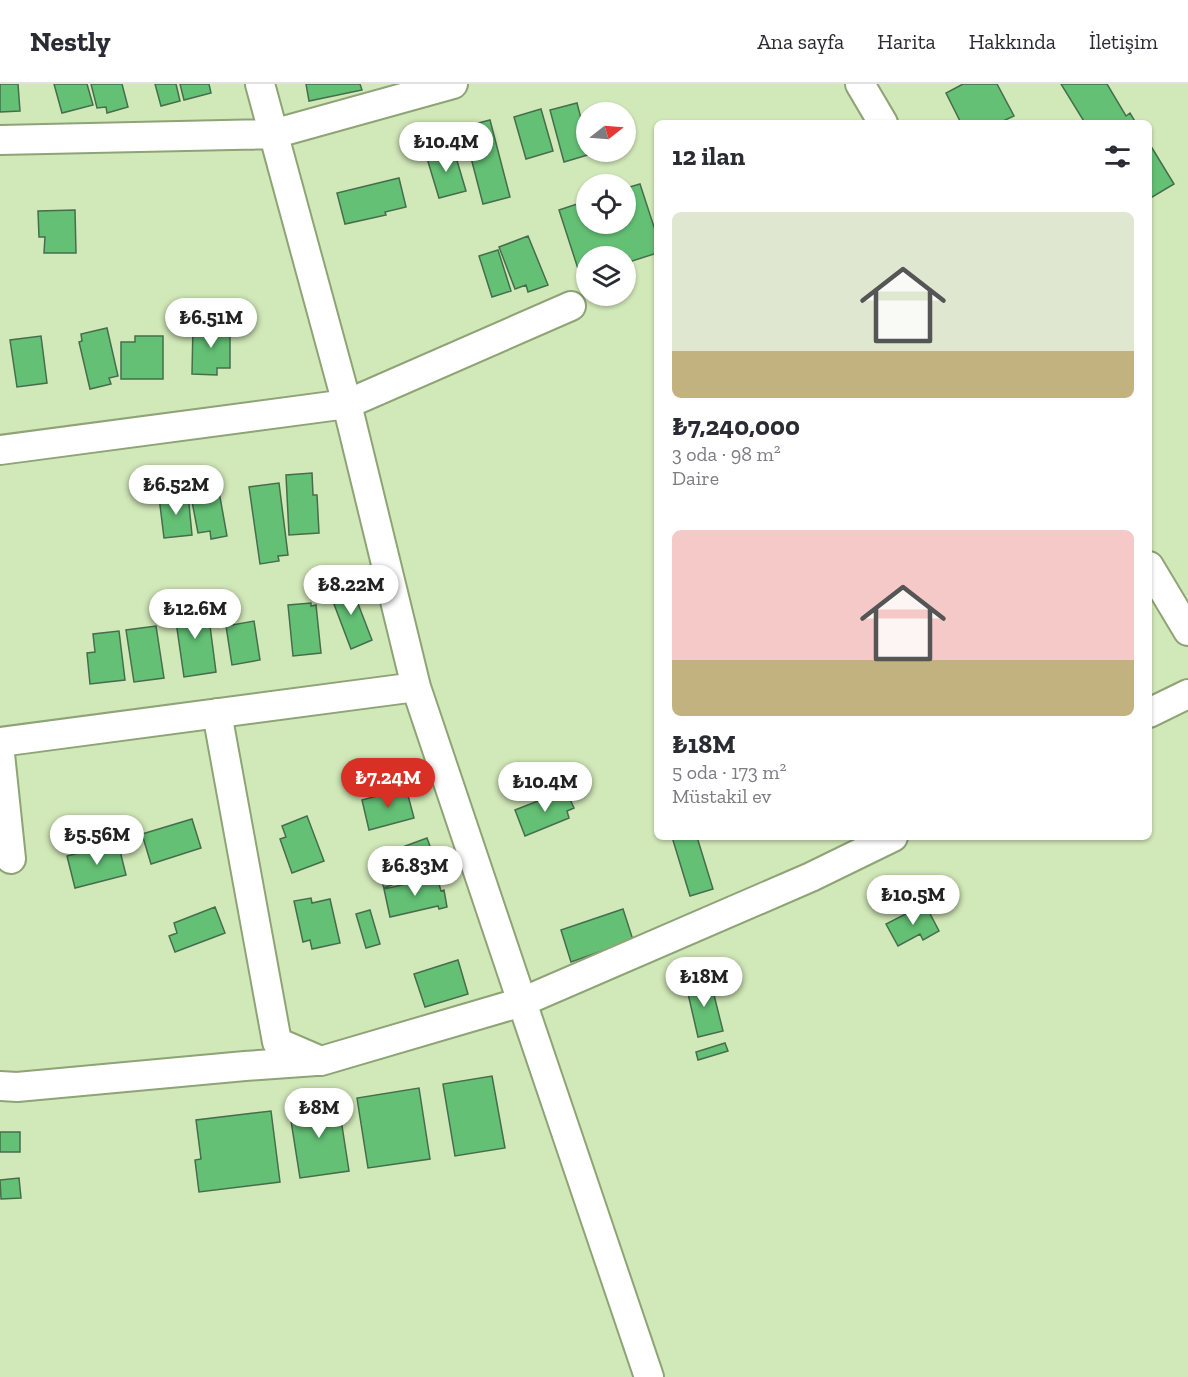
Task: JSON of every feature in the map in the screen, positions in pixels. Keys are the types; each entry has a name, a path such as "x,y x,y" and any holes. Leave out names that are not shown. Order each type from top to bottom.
{"street":[{"path":"260,84 347,404 416,687 649,1377"},
{"path":"0,140 273,134 453,84"},
{"path":"860,84 881,120"},
{"path":"0,450 347,404 571,306"},
{"path":"1152,571 1188,631"},
{"path":"0,742 416,687"},
{"path":"1152,712 1188,694"},
{"path":"217,713 277,1042 321,1061"},
{"path":"0,754 11,859"},
{"path":"0,1086 17,1087 321,1061 522,1002 811,877 887,840"}],"building":[{"path":"0,84 18,84 20,111 0,112"},
{"path":"54,84 87,84 93,105 62,113"},
{"path":"91,84 122,84 128,107 107,113 106,107 97,108"},
{"path":"155,84 176,84 180,101 161,106"},
{"path":"180,84 209,84 211,93 184,100"},
{"path":"306,84 360,84 362,90 309,101"},
{"path":"963,84 997,84 1014,116 1005,120 960,120 946,93"},
{"path":"1061,84 1107,84 1126,116 1130,113 1134,120 1083,120"},
{"path":"576,103 576,158 564,162 550,110"},
{"path":"541,109 553,151 526,159 514,117"},
{"path":"490,120 510,197 483,204 463,127"},
{"path":"453,147 466,191 439,198 426,155"},
{"path":"1152,148 1174,184 1152,197"},
{"path":"399,178 406,207 385,212 386,215 345,224 337,193"},
{"path":"640,184 654,227 654,254 636,260 636,246 576,246 576,263 559,210 576,204 576,234 636,234 636,185"},
{"path":"75,210 76,253 44,253 45,237 39,237 38,211"},
{"path":"528,236 548,285 528,292 526,285 515,289 499,247"},
{"path":"498,250 511,291 492,297 479,256"},
{"path":"193,325 230,326 230,368 217,368 217,375 192,374"},
{"path":"107,328 118,376 109,378 111,384 90,389 79,342 82,341 81,334"},
{"path":"41,336 47,383 17,387 10,340"},
{"path":"135,336 163,336 163,379 121,379 121,342 135,342"},
{"path":"312,473 313,495 317,495 319,533 289,535 286,475"},
{"path":"279,483 288,555 278,556 279,561 260,564 249,487"},
{"path":"218,486 227,536 211,539 210,531 198,533 190,491"},
{"path":"188,494 192,535 164,538 159,497"},
{"path":"350,583 372,640 351,649 329,591"},
{"path":"207,603 216,672 184,677 174,608"},
{"path":"311,603 311,606 316,605 321,653 293,656 288,605"},
{"path":"254,621 260,660 232,665 226,626"},
{"path":"156,626 164,678 134,682 126,630"},
{"path":"119,631 125,680 90,684 87,653 95,652 93,634"},
{"path":"406,788 414,818 369,830 362,800"},
{"path":"566,790 574,808 567,811 569,818 525,836 515,810"},
{"path":"307,816 324,861 292,873 280,839 286,837 282,826"},
{"path":"192,819 201,848 151,864 142,834"},
{"path":"427,838 434,857 426,860 430,870 384,888 373,858"},
{"path":"673,840 698,840 713,889 690,896"},
{"path":"118,843 126,875 75,888 67,856"},
{"path":"437,877 441,891 444,890 447,907 439,909 438,906 390,917 384,889"},
{"path":"311,898 312,903 330,899 340,943 312,949 310,940 303,942 294,901"},
{"path":"925,904 939,931 923,940 920,934 898,946 886,924"},
{"path":"215,907 225,933 175,952 169,936 177,933 174,923"},
{"path":"623,909 633,940 571,962 561,930"},
{"path":"370,910 380,944 366,948 356,914"},
{"path":"458,960 468,994 425,1007 414,974"},
{"path":"710,979 723,1031 698,1037 686,985"},
{"path":"725,1043 728,1051 698,1060 696,1052"},
{"path":"492,1076 505,1148 455,1156 443,1084"},
{"path":"419,1088 430,1159 368,1168 357,1098"},
{"path":"338,1100 349,1171 300,1178 289,1108"},
{"path":"271,1111 280,1182 199,1192 195,1160 201,1159 196,1120"},
{"path":"0,1132 20,1132 20,1152 0,1152"},
{"path":"19,1178 21,1198 1,1199 0,1180"}]}
